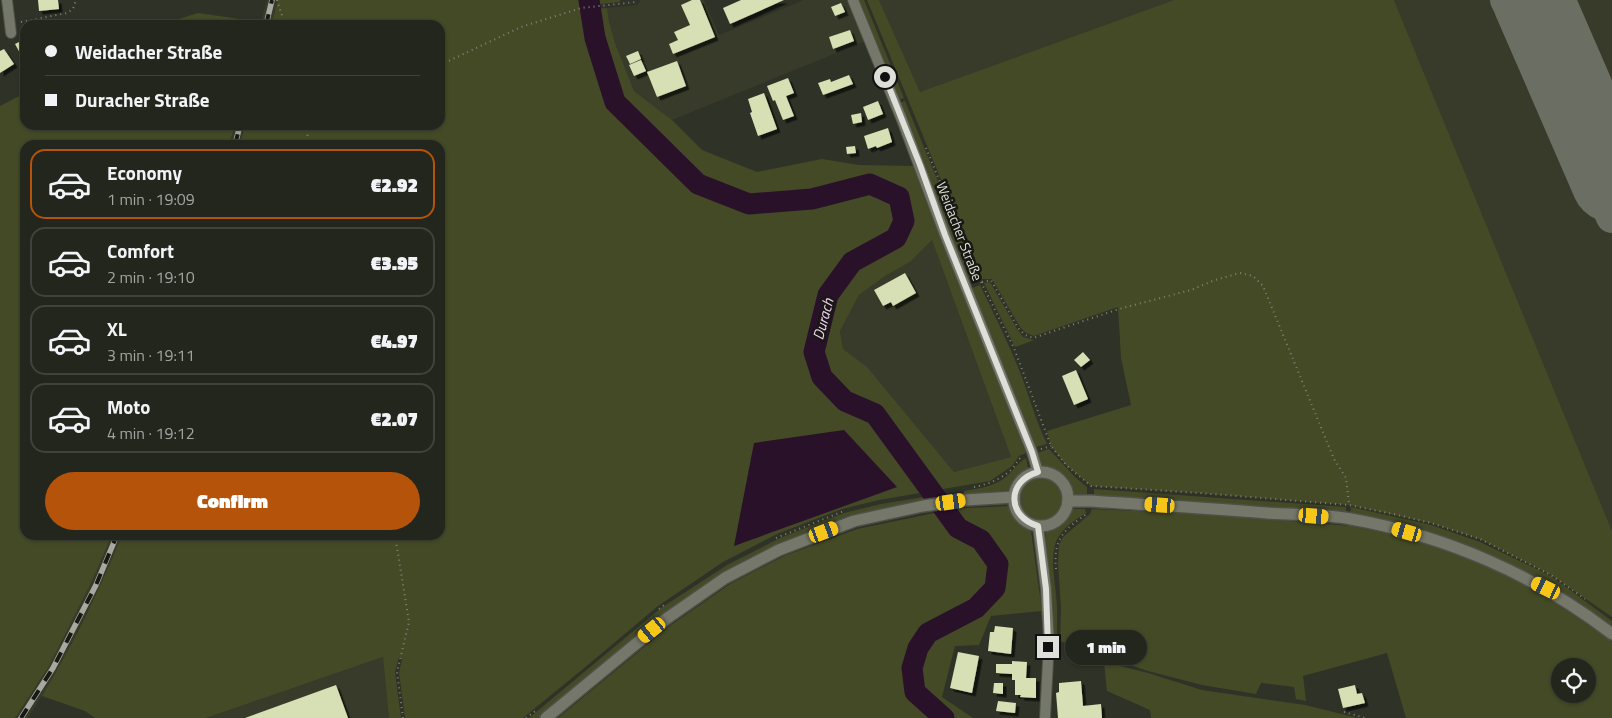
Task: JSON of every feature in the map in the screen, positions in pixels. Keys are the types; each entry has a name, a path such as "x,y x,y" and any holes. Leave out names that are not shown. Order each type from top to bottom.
{"street":[{"path":"7,0 10,29"},
{"name":"Weidacher Straße","path":"853,0 902,120 945,235 1032,452 1038,472"},
{"path":"1038,472 1054,474 1060,479 1068,493 1066,510 1062,517 1055,523 1047,526 1030,524 1018,513 1015,505 1014,496 1016,488 1022,480 1038,472"},
{"path":"546,718 666,619 725,578 779,550 854,521 923,506 1014,496"},
{"path":"1068,502 1090,501 1349,519 1392,527 1437,540 1477,555 1546,588 1612,634"},
{"path":"1038,526 1046,589 1049,642 1046,718"}],"path":[{"path":"42,20 73,9 76,0"},
{"path":"277,0 283,20"},
{"path":"445,63 521,27 581,8 636,2"},
{"path":"10,29 20,26"},
{"path":"924,144 981,282 1014,348 1051,446 1066,465 1091,486 1088,513 1075,522 1061,536 1057,545 1056,572"},
{"path":"967,287 991,280 1018,328 1025,336 1034,338 1119,309 1191,290 1215,280 1240,273 1253,276 1263,286 1334,459 1346,478 1349,505"},
{"path":"968,488 991,483 1013,468 1020,458 1051,446"},
{"path":"396,540 408,622 397,672 403,718"},
{"path":"1344,712 1365,718"}],"shaded area":[{"path":"267,0 278,0 272,20 261,20"},
{"path":"641,0 704,0 719,35 804,0 849,0 866,41 672,120 634,91 615,43 609,22 607,8 637,5"},
{"path":"879,0 1174,0 920,92"},
{"path":"1394,0 1612,0 1612,531"},
{"path":"234,130 244,130 241,140 230,140"},
{"path":"932,240 1011,457 954,472 867,368 843,349 840,331 859,295 885,276 910,262"},
{"path":"844,430 897,487 734,546 754,443"},
{"path":"110,540 120,540 100,587 58,670 28,718 15,718 49,666 91,583"},
{"path":"383,657 389,718 206,718 360,665"}],"green space":[{"path":"278,0 620,0 620,2 580,6 580,11 607,8 615,43 634,91 672,120 702,150 757,172 822,159 859,165 916,166 963,294 1026,453 1019,456 1012,466 990,481 879,500 842,509 777,534 723,562 658,606 523,718 405,718 399,673 402,659 399,657 395,672 401,718 389,718 383,657 206,718 95,718 85,711 42,696 85,617 120,540 445,540 445,140 241,140 244,130 445,130 445,20 272,20","holes":["932,240 1011,457 954,472 867,367 843,349 840,331 859,295 885,276 910,262"]},
{"path":"857,0 864,0 904,98 899,100"},
{"path":"867,0 879,0 920,92 1174,0 1394,0 1612,531 1612,617 1551,575 1480,539 1431,523 1349,505 1091,486 1066,465 1051,446 1047,431 1131,405 1121,358 1118,307 1034,336 1026,333 1020,327 992,279 982,279"},
{"path":"198,13 247,20 175,20"},
{"path":"20,96 20,130 234,130 230,140 20,140 20,540 110,540 91,583 49,666 15,718 0,718 0,106"},
{"path":"905,101 978,279 969,282 899,103"},
{"path":"990,282 1023,337 1034,340 1015,347 984,283"},
{"path":"980,285 1020,372 1047,444 1036,447 972,288"},
{"path":"1049,449 1087,487 1087,495 1073,494 1069,482 1063,474 1054,469 1041,467 1037,453"},
{"path":"1026,458 1028,469 1016,477 1009,490 964,494 964,491 996,483 1009,475"},
{"path":"1045,478 1053,481 1059,487 1062,499 1059,511 1053,517 1037,520 1029,517 1023,511 1020,495 1023,487 1029,481"},
{"path":"1094,489 1346,507 1346,514 1094,497"},
{"path":"924,497 924,499 853,515 777,545 663,615 538,718 529,718 661,608 727,565 780,538 844,513 881,504"},
{"path":"1010,506 1018,521 1031,531 1042,611 991,616 979,645 955,646 942,697 973,718 558,718 671,625 730,584 784,556 857,529 944,511"},
{"path":"1351,507 1431,525 1480,542 1551,576 1612,621 1612,627 1550,585 1483,551 1460,542 1393,522 1350,514"},
{"path":"1072,509 1085,509 1086,513 1064,529 1055,543 1053,561 1057,601 1057,640 1052,640 1053,610 1045,531 1061,523"},
{"path":"1092,509 1200,514 1351,526 1436,544 1476,559 1543,593 1612,641 1612,718 1406,718 1387,653 1303,676 1306,701 1296,699 1294,687 1261,683 1256,694 1202,685 1148,671 1060,641 1061,608 1058,563 1059,545 1063,537 1090,514"},
{"path":"1104,662 1148,673 1202,690 1305,705 1358,718 1151,718 1150,710 1107,691"}],"building":[{"path":"38,0 58,0 59,9 39,11"},
{"path":"692,0 700,0 715,37 673,54 669,44 678,40 674,32 690,25 681,5"},
{"path":"741,0 784,0 730,24 723,8"},
{"path":"841,3 845,12 835,16 831,7"},
{"path":"850,30 854,41 833,49 829,37"},
{"path":"20,42 20,53 15,44"},
{"path":"4,49 14,64 0,73 0,51"},
{"path":"638,51 641,59 630,64 626,56"},
{"path":"641,60 646,71 634,76 629,65"},
{"path":"677,61 686,86 657,97 647,72"},
{"path":"849,75 853,84 823,95 818,83 830,79 831,82"},
{"path":"788,78 794,93 786,96 794,116 783,120 767,86"},
{"path":"764,93 777,129 758,136 750,113 752,112 748,99"},
{"path":"878,101 883,114 868,120 863,107"},
{"path":"861,113 862,122 853,124 851,115"},
{"path":"888,128 892,142 877,148 876,146 868,149 864,136"},
{"path":"855,146 856,153 847,154 846,147"},
{"path":"905,273 916,293 893,306 891,302 883,306 874,290"},
{"path":"1083,352 1090,360 1081,367 1074,360"},
{"path":"1076,370 1088,399 1074,405 1062,376"},
{"path":"995,626 1013,628 1011,654 988,651 990,632 994,632"},
{"path":"958,652 979,656 972,693 950,688"},
{"path":"1012,661 1027,662 1026,678 1036,678 1036,698 1015,695 1015,680 1012,680 1012,674 996,673 996,664 1012,664"},
{"path":"1081,681 1083,706 1101,704 1102,718 1058,718 1056,693 1059,692 1059,683"},
{"path":"994,683 1003,683 1003,694 993,693"},
{"path":"336,685 348,718 245,718"},
{"path":"1355,685 1357,694 1362,693 1365,703 1343,708 1338,689"},
{"path":"998,701 1016,703 1015,713 996,711"}],"waterway":[{"name":"Durach","path":"589,0 595,38 615,102 698,184 749,204 812,199 870,184 899,197 904,221 896,238 852,262 828,295 814,352 822,377 845,401 875,414 958,528 981,540 998,564 995,588 976,608 928,633 918,648 912,668 915,692 944,718"}],"taxiway":[{"path":"1506,0 1551,85 1612,217"}],"runway":[{"path":"1533,0 1612,182"}],"railway":[{"path":"267,20 272,0"},
{"path":"236,140 239,130"},
{"path":"21,718 53,668 96,585 115,540"}],"route":[{"path":"885,77 945,235 1032,452 1038,472 1022,480 1016,488 1014,496 1018,513 1030,524 1038,526 1046,589 1048,647"}]}
